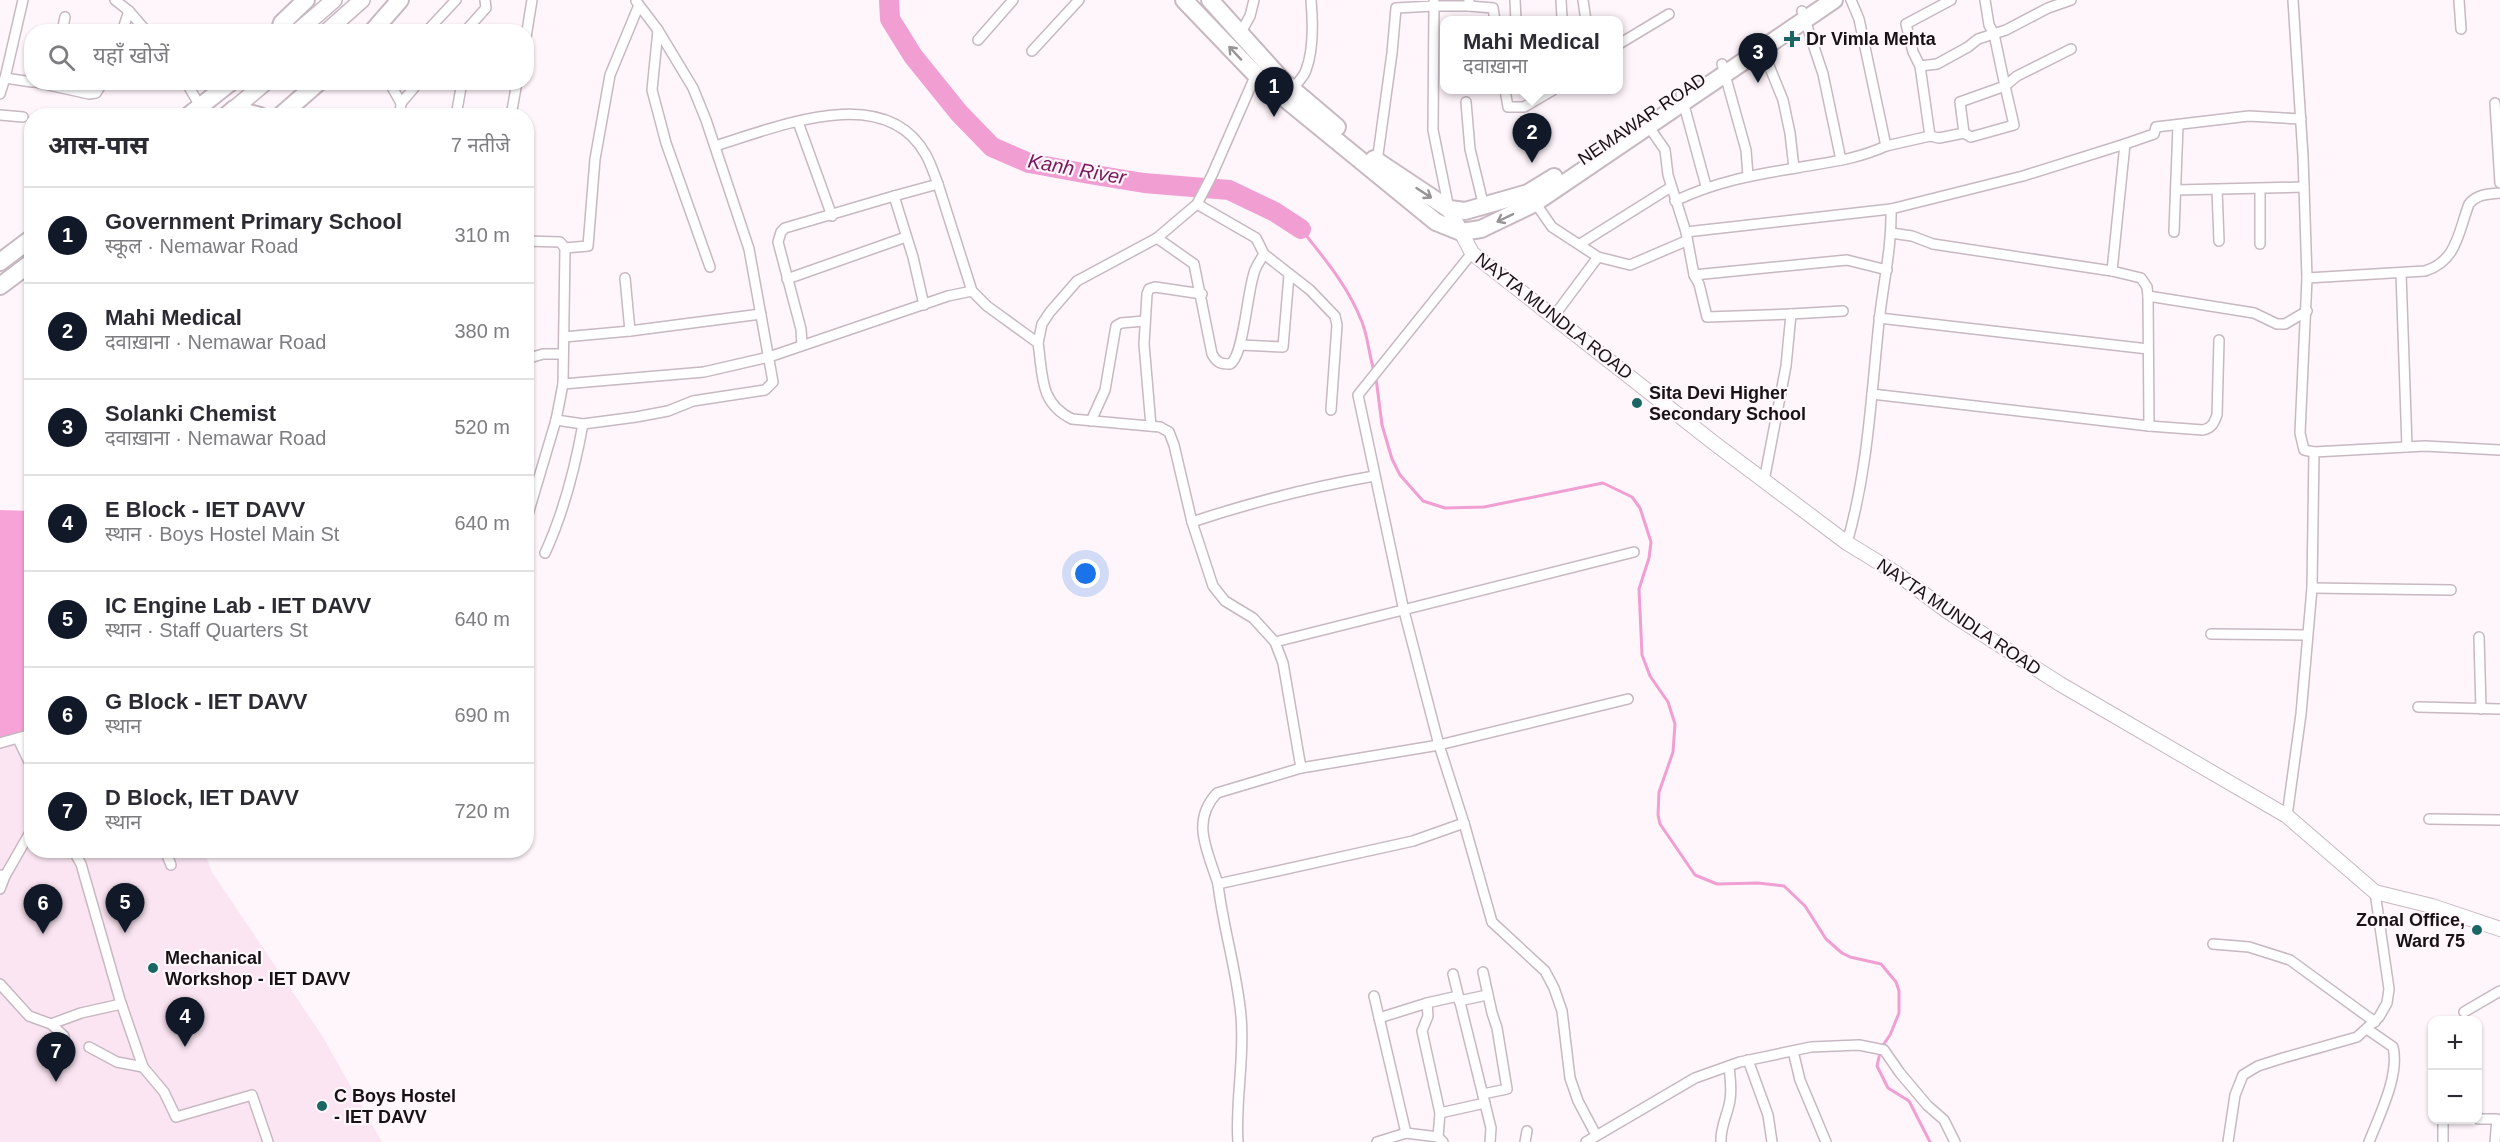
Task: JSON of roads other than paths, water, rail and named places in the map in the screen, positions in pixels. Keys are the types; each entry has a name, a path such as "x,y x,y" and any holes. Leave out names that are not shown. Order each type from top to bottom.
{"highway":[{"path":"282,24 306,0"},
{"path":"379,24 400,0"},
{"path":"1184,0 1256,75 1436,222 1461,232"},
{"path":"1210,0 1292,89 1377,162 1449,209"},
{"name":"NEMAWAR ROAD","path":"1804,15 1820,0"},
{"name":"NEMAWAR ROAD","path":"1461,232 1481,230 1804,15 1834,0"},
{"path":"198,108 221,90"},
{"path":"289,108 310,90"},
{"name":"NEMAWAR ROAD","path":"1449,209 1465,211 1531,198"},
{"path":"0,262 24,244"},
{"path":"0,286 24,268"}],"main road":[{"path":"306,24 334,0"},
{"path":"335,24 362,0"},
{"path":"235,108 256,90"},
{"name":"NAYTA MUNDLA ROAD","path":"1449,209 1472,253 1847,543 1896,573 1947,611 2061,684 2287,816 2375,892 2432,906 2500,930"}],"street":[{"path":"0,94 23,0"},
{"path":"115,0 140,24"},
{"path":"434,24 456,0"},
{"path":"472,24 486,8 485,0"},
{"path":"528,24 532,0"},
{"path":"978,40 1013,0"},
{"path":"1032,51 1079,0"},
{"path":"1240,34 1250,16 1254,0"},
{"path":"1292,89 1306,72 1310,54 1313,24 1311,0"},
{"path":"1515,0 1516,16"},
{"path":"1561,0 1562,16"},
{"path":"1583,0 1585,16"},
{"path":"1851,0 1859,19 1886,146"},
{"path":"1930,136 1920,66 1913,52 1906,24 1951,0"},
{"path":"1675,201 1706,186 1748,176 1862,157 1886,146 1930,136 1940,138 1964,133 1971,137 2014,125 1985,0"},
{"path":"1920,66 1937,64 1978,39 2019,24 2048,8 2071,0"},
{"path":"2294,0 2307,278 2301,434 2304,450 2314,452 2408,447 2500,450"},
{"path":"2458,0 2461,28"},
{"path":"556,420 583,424 636,417 668,411 693,401 765,390 773,382 749,249 715,146 693,88 658,30 637,2"},
{"path":"565,248 588,246 595,159 610,75 637,2"},
{"path":"1434,3 1433,130 1449,209"},
{"path":"1377,162 1396,8 1434,3 1469,3 1493,8 1494,16"},
{"path":"125,24 129,11"},
{"path":"1623,42 1669,14"},
{"path":"1804,15 1823,74 1841,160"},
{"path":"64,24 65,17"},
{"path":"658,30 652,90 666,143 711,267"},
{"path":"1760,45 1783,100 1794,168"},
{"path":"1964,133 1960,102 2005,86 2017,76 2071,49"},
{"path":"1262,58 1212,175 1197,204 1157,238 1077,281 1050,312 1041,328 1038,342 1048,400 1067,416 1091,421 1160,427 1168,432 1174,445 1192,522 1213,586 1224,601 1253,618 1275,642 1283,663 1301,768"},
{"path":"1723,69 1746,150 1748,176"},
{"path":"5,78 24,81"},
{"path":"73,90 88,94 96,93 98,90"},
{"path":"188,90 193,108"},
{"path":"394,90 401,103 401,108"},
{"path":"401,103 412,90"},
{"path":"457,108 461,90"},
{"path":"512,108 516,90"},
{"path":"1506,94 1508,108 1524,107 1546,94"},
{"path":"1682,98 1706,186"},
{"path":"1466,102 1470,149 1484,207"},
{"path":"2495,103 2500,183"},
{"path":"715,146 798,122 839,114 862,114 883,119 899,127 913,138 925,153 976,295 1038,342"},
{"path":"0,115 22,117"},
{"path":"1531,198 1552,227 1598,257 1630,265 1686,237 1891,208 2023,176 2154,134 2156,127 2249,117 2301,119"},
{"path":"798,122 832,216"},
{"path":"1646,122 1665,150 1671,187 1707,317 1843,311"},
{"path":"2174,232 2178,126"},
{"path":"2112,271 2126,144"},
{"path":"802,345 801,329 778,242 781,232 785,228 938,184"},
{"path":"1580,244 1671,187"},
{"path":"2176,190 2304,187"},
{"path":"2260,189 2260,244"},
{"path":"2217,190 2218,242"},
{"path":"2307,278 2425,271 2443,263 2454,247 2472,199 2482,195 2500,193"},
{"path":"894,196 924,306"},
{"path":"1197,204 1256,238 1264,254 1310,290 1335,316 1337,324 1331,410"},
{"path":"1847,543 1865,470 1879,318 1891,233 1891,208"},
{"path":"1891,233 1912,236 1933,244 2112,271 2141,278 2147,287 2148,296 2149,426"},
{"path":"787,279 906,237"},
{"path":"1157,238 1194,264 1202,294 1212,354 1221,364 1234,362 1241,345 1245,310 1255,270 1264,254"},
{"path":"534,241 560,242 565,248 563,384 556,420 534,494"},
{"path":"1472,253 1358,395 1404,611 1439,745 1492,922 1545,971 1554,988 1562,1011 1570,1078 1578,1101 1596,1135"},
{"path":"1554,316 1598,257"},
{"path":"1694,275 1847,260 1887,270"},
{"path":"2402,273 2408,447"},
{"path":"1241,345 1283,347 1289,275"},
{"path":"625,278 630,331"},
{"path":"1151,426 1144,321 1147,294 1149,289 1155,288 1202,294"},
{"path":"563,384 704,372 769,357 924,306 976,295"},
{"path":"2148,296 2254,313 2277,324 2285,324 2307,311"},
{"path":"564,336 630,331 761,314"},
{"path":"1764,481 1786,366 1791,314"},
{"path":"1879,318 2148,349"},
{"path":"1091,421 1105,390 1116,326 1121,323 1144,321"},
{"path":"1872,394 2149,426 2203,430 2209,429 2217,415 2219,340"},
{"path":"534,357 543,354 563,354"},
{"path":"545,553 559,522 577,458 583,424"},
{"path":"2287,816 2301,714 2312,588 2314,452"},
{"path":"1192,522 1245,504 1374,476"},
{"path":"1275,642 1634,552"},
{"path":"2312,588 2451,590"},
{"path":"2211,634 2307,635"},
{"path":"2479,637 2481,709"},
{"path":"1238,1142 1241,1018 1233,962 1222,918 1218,884 1202,834 1203,816 1208,803 1217,793 1301,768 1439,745 1628,699"},
{"path":"2418,707 2500,709"},
{"path":"0,743 24,737"},
{"path":"18,739 24,751"},
{"path":"2429,819 2500,820"},
{"path":"1218,884 1413,841 1464,823"},
{"path":"0,889 2,876 24,842"},
{"path":"78,858 97,916 121,1004 143,1067 164,1092 176,1117 252,1095 268,1142"},
{"path":"168,858 171,865"},
{"path":"2228,1142 2235,1095 2243,1075 2258,1066 2314,1047 2357,1038 2377,1019 2387,1003 2389,980 2375,892"},
{"path":"2213,944 2249,947 2290,960 2377,1019"},
{"path":"1440,1113 1507,1089 1497,1028 1483,972"},
{"path":"1453,974 1491,1128 1490,1142"},
{"path":"0,984 29,1016 51,1024 64,1036"},
{"path":"2464,1012 2500,991"},
{"path":"1379,1018 1427,1003 1487,995"},
{"path":"1374,996 1406,1133"},
{"path":"1377,1142 1406,1133 1441,1140 1440,1113 1422,1031 1428,1016 1427,1003"},
{"path":"51,1024 81,1013 121,1004"},
{"path":"2367,1029 2393,1047 2395,1064 2387,1095 2369,1142"},
{"path":"1586,1142 1695,1078 1748,1060 1811,1047 1859,1045 1881,1050 1927,1105 1944,1120 1955,1142"},
{"path":"89,1047 117,1062 143,1067"},
{"path":"1793,1051 1800,1080 1826,1142"},
{"path":"1748,1060 1768,1114 1772,1142"},
{"path":"1721,1142 1721,1130 1731,1099 1729,1066"},
{"path":"2482,1119 2498,1119 2495,1142"},
{"path":"2444,1124 2444,1142"},
{"path":"1525,1142 1527,1131"}],"waterway":[{"name":"Kanh River","path":"889,0 890,19 913,56 959,113 992,147 1029,163 1089,174 1144,183 1229,190 1275,212 1301,229"},
{"path":"1301,229 1350,296 1364,328 1374,371"},
{"path":"1376,378 1382,425 1392,459 1400,475 1423,501 1445,508 1484,507 1603,483 1632,497 1640,508 1651,542 1649,558 1639,589 1642,655 1650,676 1668,702 1675,724 1673,752 1659,792 1660,824 1695,875 1717,884 1758,883 1784,886 1805,906 1826,939 1842,953 1881,964 1896,982 1899,991 1899,1013 1890,1035 1881,1048 1877,1066 1888,1088 1909,1101 1930,1142"}],"place":[{"name":"Dr Vimla Mehta","path":"1792,39"},
{"name":"Solanki Chemist","path":"1758,83"},
{"name":"Government Primary School","path":"1274,117"},
{"name":"Mahi Medical","path":"1532,163"},
{"name":"Sita Devi Higher Secondary School","path":"1637,403"},
{"name":"Zonal Office, Ward 75","path":"2477,930"},
{"name":"IC Engine Lab - IET DAVV","path":"125,933"},
{"name":"G Block - IET DAVV","path":"43,934"},
{"name":"Mechanical Workshop - IET DAVV","path":"153,968"},
{"name":"E Block - IET DAVV","path":"185,1047"},
{"name":"D Block, IET DAVV","path":"56,1082"},
{"name":"C Boys Hostel - IET DAVV","path":"322,1106"}]}
